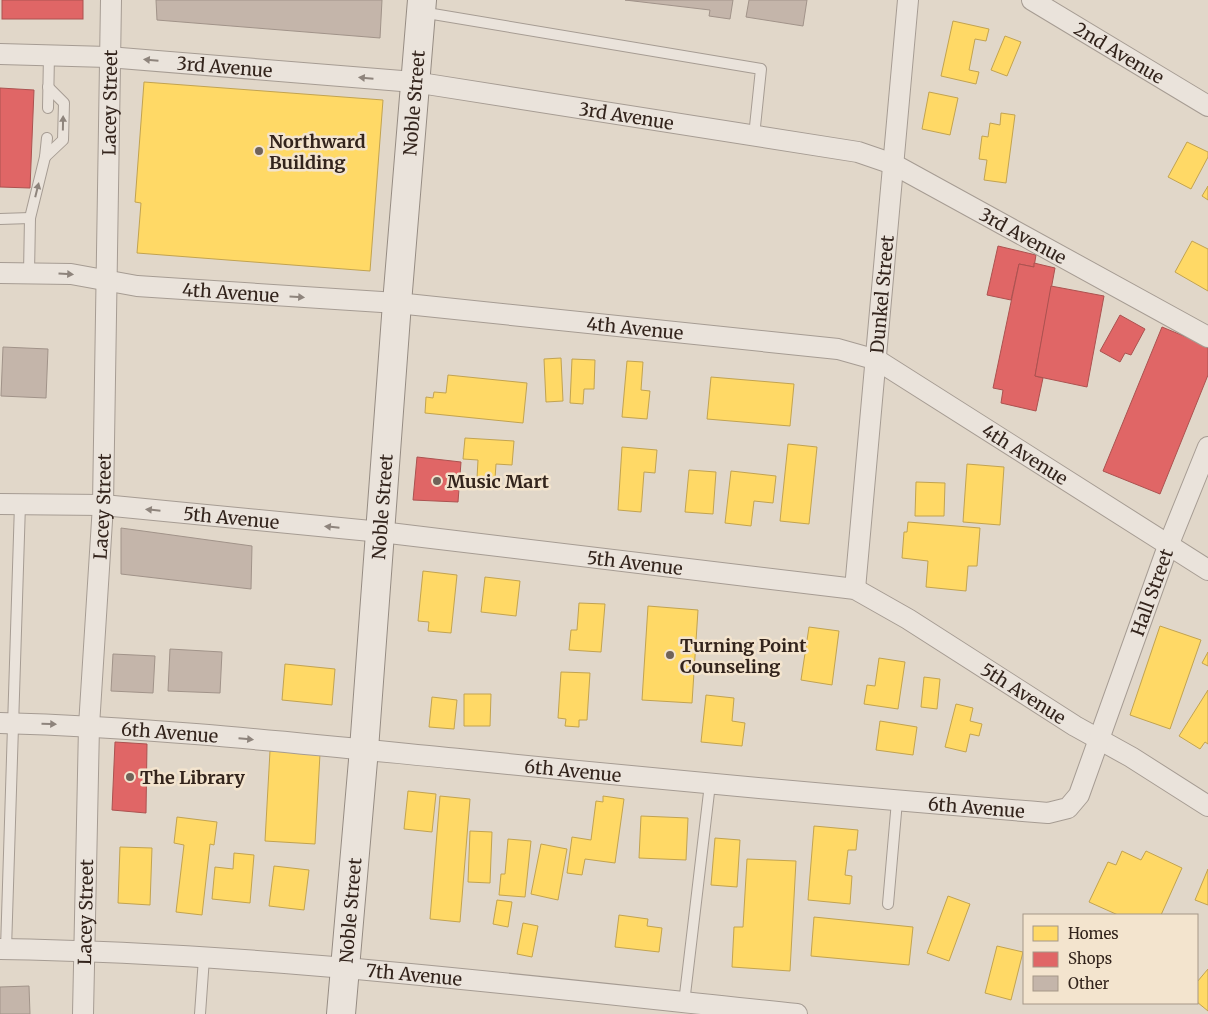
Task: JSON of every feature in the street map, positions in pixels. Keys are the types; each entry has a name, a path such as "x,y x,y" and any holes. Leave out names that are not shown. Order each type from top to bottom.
{"street":[{"name":"Lacey Street","path":"83,1014 89,726 103,505 110,0"},
{"name":"Dunkel Street","path":"855,589 908,0"},
{"name":"2nd Avenue","path":"1032,0 1208,106"},
{"name":"Noble Street","path":"341,1014 343,968 364,749 396,303 421,6"},
{"name":"3rd Avenue","path":"0,54 108,57 414,82 858,152 893,164 1208,337"},
{"name":"4th Avenue","path":"0,272 71,274 137,286 396,303 838,349 877,360 1208,570"},
{"name":"Hall Street","path":"1099,739 1168,546 1208,447"},
{"name":"5th Avenue","path":"10,504 103,505 381,532 855,589 908,619 1208,806"},
{"name":"6th Avenue","path":"7,723 89,726 364,749 710,784 1048,813 1068,808 1079,795 1099,739"},
{"name":"7th Avenue","path":"3,949 83,950 343,968 798,1014"}],"lane":[{"path":"421,6 761,69 754,136"},
{"path":"48,108 49,55"},
{"path":"45,156 63,140 64,103 48,87"},
{"path":"29,273 30,218 45,156 47,138"},
{"path":"0,219 30,218"},
{"path":"3,949 10,504"},
{"path":"684,1002 710,784"},
{"path":"888,904 897,801"},
{"path":"200,1014 204,958"}],"building: Homes":[{"path":"953,21 989,29 986,41 975,39 969,70 979,72 976,84 941,76"},
{"path":"1005,36 1021,42 1007,76 991,70"},
{"name":"Northward Building","path":"144,82 383,100 370,271 137,253 141,203 135,202"},
{"path":"929,92 958,98 950,135 922,129"},
{"path":"1001,113 1015,115 1006,183 984,180 987,160 979,159 982,136 988,137 990,123 1000,125"},
{"path":"1187,142 1208,152 1208,157 1191,189 1168,177"},
{"path":"1208,186 1208,200 1202,196"},
{"path":"1192,241 1208,249 1208,291 1175,272"},
{"path":"561,358 563,401 546,402 544,359"},
{"path":"572,359 595,360 594,389 584,389 583,404 570,403"},
{"path":"627,361 643,362 641,390 650,391 647,419 622,417"},
{"path":"448,375 527,383 523,423 425,413 426,397 433,398 434,392 446,393"},
{"path":"711,377 794,384 790,426 707,419"},
{"path":"465,438 514,441 512,465 496,464 495,479 477,478 478,460 463,459"},
{"path":"788,444 817,447 809,524 780,521"},
{"path":"622,447 657,450 655,473 644,472 641,512 618,510"},
{"path":"967,464 1004,467 1000,525 963,522"},
{"path":"689,470 716,472 713,514 685,512"},
{"path":"731,471 776,476 773,503 754,501 751,526 725,523"},
{"path":"916,482 945,483 944,516 915,516"},
{"path":"908,522 980,528 977,566 968,566 966,591 926,587 928,561 902,558 904,532 907,532"},
{"path":"423,571 457,575 451,633 428,631 429,622 418,621"},
{"path":"485,577 520,581 516,616 481,612"},
{"path":"579,603 605,604 601,652 569,650 571,630 577,630"},
{"name":"Turning Point Counseling","path":"648,606 698,610 692,703 642,700"},
{"path":"1160,626 1201,640 1170,729 1130,715"},
{"path":"809,627 839,631 832,685 801,680"},
{"path":"1208,652 1208,666 1202,663"},
{"path":"879,658 905,662 898,709 864,704 867,685 875,686"},
{"path":"285,664 335,669 332,705 282,700"},
{"path":"561,672 590,673 587,720 579,720 579,727 565,726 566,719 558,718"},
{"path":"924,677 940,679 937,709 921,707"},
{"path":"1208,690 1208,744 1205,742 1200,749 1179,736"},
{"path":"464,694 491,694 490,726 464,726"},
{"path":"706,695 734,698 732,721 745,723 742,746 701,742"},
{"path":"432,697 457,700 454,729 429,727"},
{"path":"956,704 973,708 970,721 982,724 979,736 970,734 966,752 945,747"},
{"path":"880,721 917,727 913,755 876,750"},
{"path":"270,751 320,754 315,844 265,841"},
{"path":"408,791 436,794 432,832 404,829"},
{"path":"440,796 470,799 460,922 430,919"},
{"path":"603,796 624,799 615,863 585,859 582,875 567,873 572,837 591,840 596,801 603,802"},
{"path":"641,816 688,818 686,860 639,858"},
{"path":"177,817 217,822 214,845 210,844 202,915 176,912 184,845 174,843"},
{"path":"814,826 858,830 856,850 848,850 845,875 852,876 850,904 808,900"},
{"path":"470,831 492,832 490,883 468,882"},
{"path":"715,838 740,840 737,887 711,885"},
{"path":"508,839 531,841 525,897 499,895 501,874 505,874"},
{"path":"541,844 567,849 558,900 531,894"},
{"path":"120,847 152,848 150,905 118,903"},
{"path":"1122,851 1141,860 1146,851 1182,868 1161,914 1116,914 1089,902 1108,862 1116,865"},
{"path":"234,853 254,855 250,903 212,899 215,867 233,869"},
{"path":"747,859 796,861 790,971 732,967 734,927 743,927"},
{"path":"274,866 309,870 304,910 269,906"},
{"path":"1208,869 1208,905 1195,900"},
{"path":"948,896 970,904 949,961 927,953"},
{"path":"497,900 512,902 508,927 493,924"},
{"path":"619,915 648,919 647,926 662,928 659,952 615,947"},
{"path":"814,917 913,927 909,965 811,956"},
{"path":"523,923 538,926 532,957 517,954"},
{"path":"997,946 1023,952 1011,1000 985,993"},
{"path":"1208,969 1208,1011 1198,1003 1198,981"}],"building: Shops":[{"path":"2,0 83,0 83,19 2,19"},
{"path":"0,88 34,90 30,188 0,187"},
{"path":"998,246 1036,255 1034,267 1019,264 1011,300 987,295"},
{"path":"1034,263 1055,268 1035,376 1043,378 1036,411 1001,403 1003,390 993,388 1019,264 1034,267"},
{"path":"1051,286 1104,296 1087,387 1035,376"},
{"path":"1120,315 1145,329 1131,355 1125,353 1120,362 1100,351"},
{"path":"1162,327 1208,346 1208,375 1160,494 1103,471"},
{"name":"Music Mart","path":"417,457 461,462 458,502 413,500"},
{"name":"The Library","path":"115,742 147,744 146,813 112,810"}],"building: Other":[{"path":"156,0 382,0 380,38 157,20"},
{"path":"625,0 733,0 730,19 709,16 710,10"},
{"path":"749,0 807,0 803,26 746,17"},
{"path":"3,347 48,349 46,398 1,396"},
{"path":"121,528 252,546 251,589 121,574"},
{"path":"170,649 222,652 220,693 168,691"},
{"path":"113,654 155,656 153,693 111,691"},
{"path":"29,986 30,1014 0,1014 0,987"}],"place":[{"name":"Northward Building","path":"259,151"},
{"name":"Music Mart","path":"437,481"},
{"name":"Turning Point Counseling","path":"670,655"},
{"name":"The Library","path":"130,777"}]}
